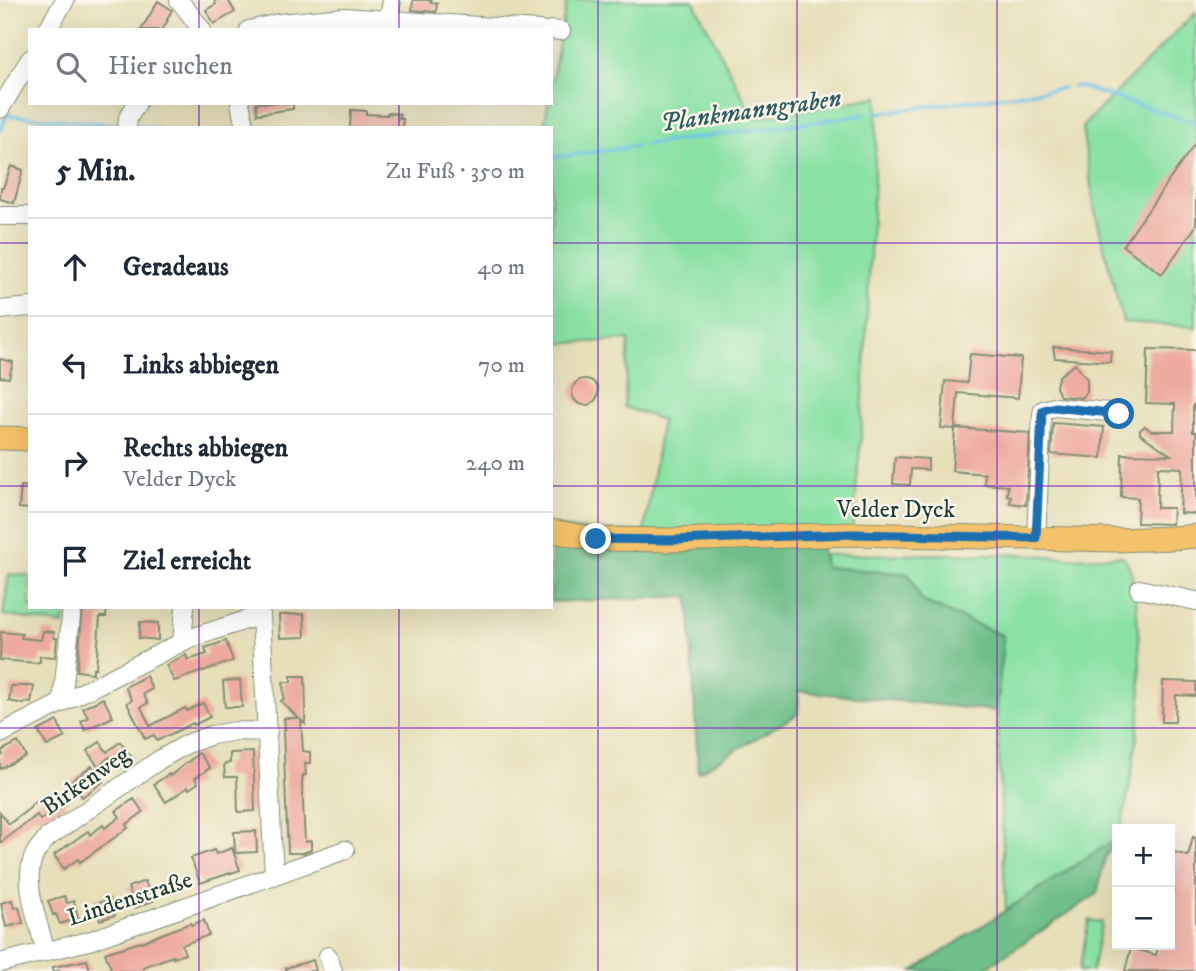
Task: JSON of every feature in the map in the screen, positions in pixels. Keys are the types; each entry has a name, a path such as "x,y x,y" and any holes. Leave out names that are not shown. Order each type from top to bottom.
{"main road":[{"path":"0,438 28,439"},
{"name":"Velder Dyck","path":"553,531 596,539 672,540 852,534 1115,540 1196,536"}],"street":[{"path":"48,28 65,0"},
{"path":"179,0 192,25"},
{"path":"388,25 392,0"},
{"path":"258,28 279,23 344,17 388,25 479,28"},
{"path":"0,109 28,62"},
{"path":"127,126 128,118 136,105"},
{"path":"240,105 245,126"},
{"path":"0,216 28,216"},
{"path":"0,310 28,307"},
{"path":"1036,538 1043,410 1055,407 1119,414"},
{"path":"1139,589 1196,601"},
{"path":"62,702 72,609"},
{"path":"182,642 185,609"},
{"path":"0,734 182,642 261,615 274,876"},
{"name":"Birkenweg","path":"46,951 29,873 34,854 47,838 159,760 187,744 212,735 236,731 268,732"},
{"name":"Lindenstraße","path":"0,963 92,940 345,850"}],"green space":[{"path":"567,0 693,0 754,118 878,97 861,436 852,534 644,533 662,420 624,407 629,340 553,344 553,126 544,126 548,105 553,105 553,75"},
{"path":"1196,12 1196,327 1123,322 1095,211 1082,127"},
{"path":"553,526 595,531 820,534 825,567 909,574 922,601 1003,636 997,711 799,691 798,714 698,772 689,596 553,602"},
{"path":"1017,554 1071,558 1123,556 1130,569 1135,591 1141,700 1122,824 1112,824 1112,841 1006,910 997,711 1003,636 922,601 909,574 825,567 823,555"},
{"path":"9,574 28,576 28,609 66,609 64,625 3,615"},
{"path":"1112,841 1105,858 1097,894 981,971 913,971"},
{"path":"1089,920 1102,922 1092,971 1079,971"}],"building":[{"path":"214,0 228,0 235,12 214,24 206,10 216,4"},
{"path":"413,0 431,0 430,2 437,3 436,12 412,10"},
{"path":"158,1 172,10 163,28 142,28"},
{"path":"256,105 293,105 293,109 257,114"},
{"path":"351,110 366,111 366,114 400,114 399,119 403,119 402,126 350,126"},
{"path":"1196,142 1196,226 1162,274 1123,246"},
{"path":"11,166 23,170 14,203 0,199 1,188"},
{"path":"1053,347 1111,351 1110,362 1055,358"},
{"path":"1148,349 1196,350 1193,432 1196,432 1196,514 1180,513 1182,468 1158,467 1157,508 1173,508 1172,524 1137,523 1138,498 1121,497 1122,454 1171,455 1140,434 1140,430 1145,426 1151,431 1174,431 1175,404 1146,403"},
{"path":"970,354 1021,358 1018,398 958,393 955,428 1030,433 1026,505 1010,503 1008,486 984,484 985,474 952,471 955,429 941,428 945,381 967,383"},
{"path":"0,359 13,362 9,378 0,377"},
{"path":"1075,364 1087,379 1087,392 1082,398 1060,396 1056,387 1057,381 1060,375"},
{"path":"585,379 594,383 598,392 594,401 585,405 576,401 572,392 576,383"},
{"path":"1053,423 1104,427 1102,458 1051,454"},
{"path":"895,457 928,459 928,470 911,469 910,485 893,484"},
{"path":"21,486 28,487 28,509 19,508"},
{"path":"83,609 107,609 106,617 100,617 96,668 93,668 93,673 77,671"},
{"path":"304,614 305,637 280,638 279,615"},
{"path":"140,622 158,623 158,640 139,638"},
{"path":"43,631 54,632 54,638 57,638 55,657 40,656 40,662 37,663 0,660 1,632 22,634 21,638 41,640"},
{"path":"226,641 233,661 174,681 166,665 186,655 188,660 207,654 205,648"},
{"path":"146,676 152,689 143,694 148,703 141,707 150,726 185,708 187,711 203,703 210,717 157,741 154,735 145,739 127,703 132,700 125,687"},
{"path":"291,676 305,676 305,724 301,720 303,751 310,752 310,763 305,763 306,775 303,775 302,783 305,842 311,841 311,850 303,853 288,853 283,731 284,718 298,718 281,701 284,698 283,682 291,682"},
{"path":"240,680 242,707 225,707 223,681"},
{"path":"1163,681 1196,682 1196,696 1176,695 1175,722 1162,722"},
{"path":"11,686 34,686 31,703 9,701"},
{"path":"103,698 113,717 85,730 81,721 88,718 83,708"},
{"path":"57,721 65,737 47,746 38,731"},
{"path":"18,742 26,756 0,769 0,757 3,755 1,751"},
{"path":"100,742 107,752 120,742 133,759 119,769 110,757 98,766 87,751"},
{"path":"253,752 255,811 238,812 237,777 225,777 224,764 230,763 230,753"},
{"path":"199,753 210,768 195,778 198,783 166,802 154,784 169,774 170,776"},
{"path":"92,766 103,782 82,797 71,781"},
{"path":"57,790 66,805 40,820 37,815 0,843 0,812 9,824 31,805"},
{"path":"134,799 143,812 126,825 128,828 80,862 78,859 64,869 54,855 88,831 90,835 103,825 105,828 120,817 116,811"},
{"path":"256,831 257,852 235,853 234,832"},
{"path":"1193,837 1196,838 1196,971 1125,971 1130,950 1156,955 1158,950 1175,950 1175,852 1188,856"},
{"path":"232,848 240,870 200,883 191,858 214,850 216,854"},
{"path":"145,881 153,901 135,908 128,887"},
{"path":"64,896 67,903 74,901 78,918 60,924 48,901"},
{"path":"110,899 115,915 100,920 94,904"},
{"path":"12,900 14,908 19,907 23,923 6,927 1,903"},
{"path":"204,920 209,935 182,945 185,954 143,967 144,971 112,971 105,953"},
{"path":"87,960 90,971 53,971 53,967"},
{"path":"313,960 316,971 286,971 286,968"}],"waterway":[{"name":"Plankmanngraben","path":"1073,87 1078,86 1196,123"},
{"name":"Plankmanngraben","path":"878,113 1063,88"},
{"name":"Plankmanngraben","path":"0,131 7,115 119,125"},
{"name":"Plankmanngraben","path":"644,145 863,115"},
{"name":"Plankmanngraben","path":"553,158 637,146"}],"route":[{"path":"596,539 672,540 852,534 1036,538 1043,410 1055,407 1119,414"}]}
